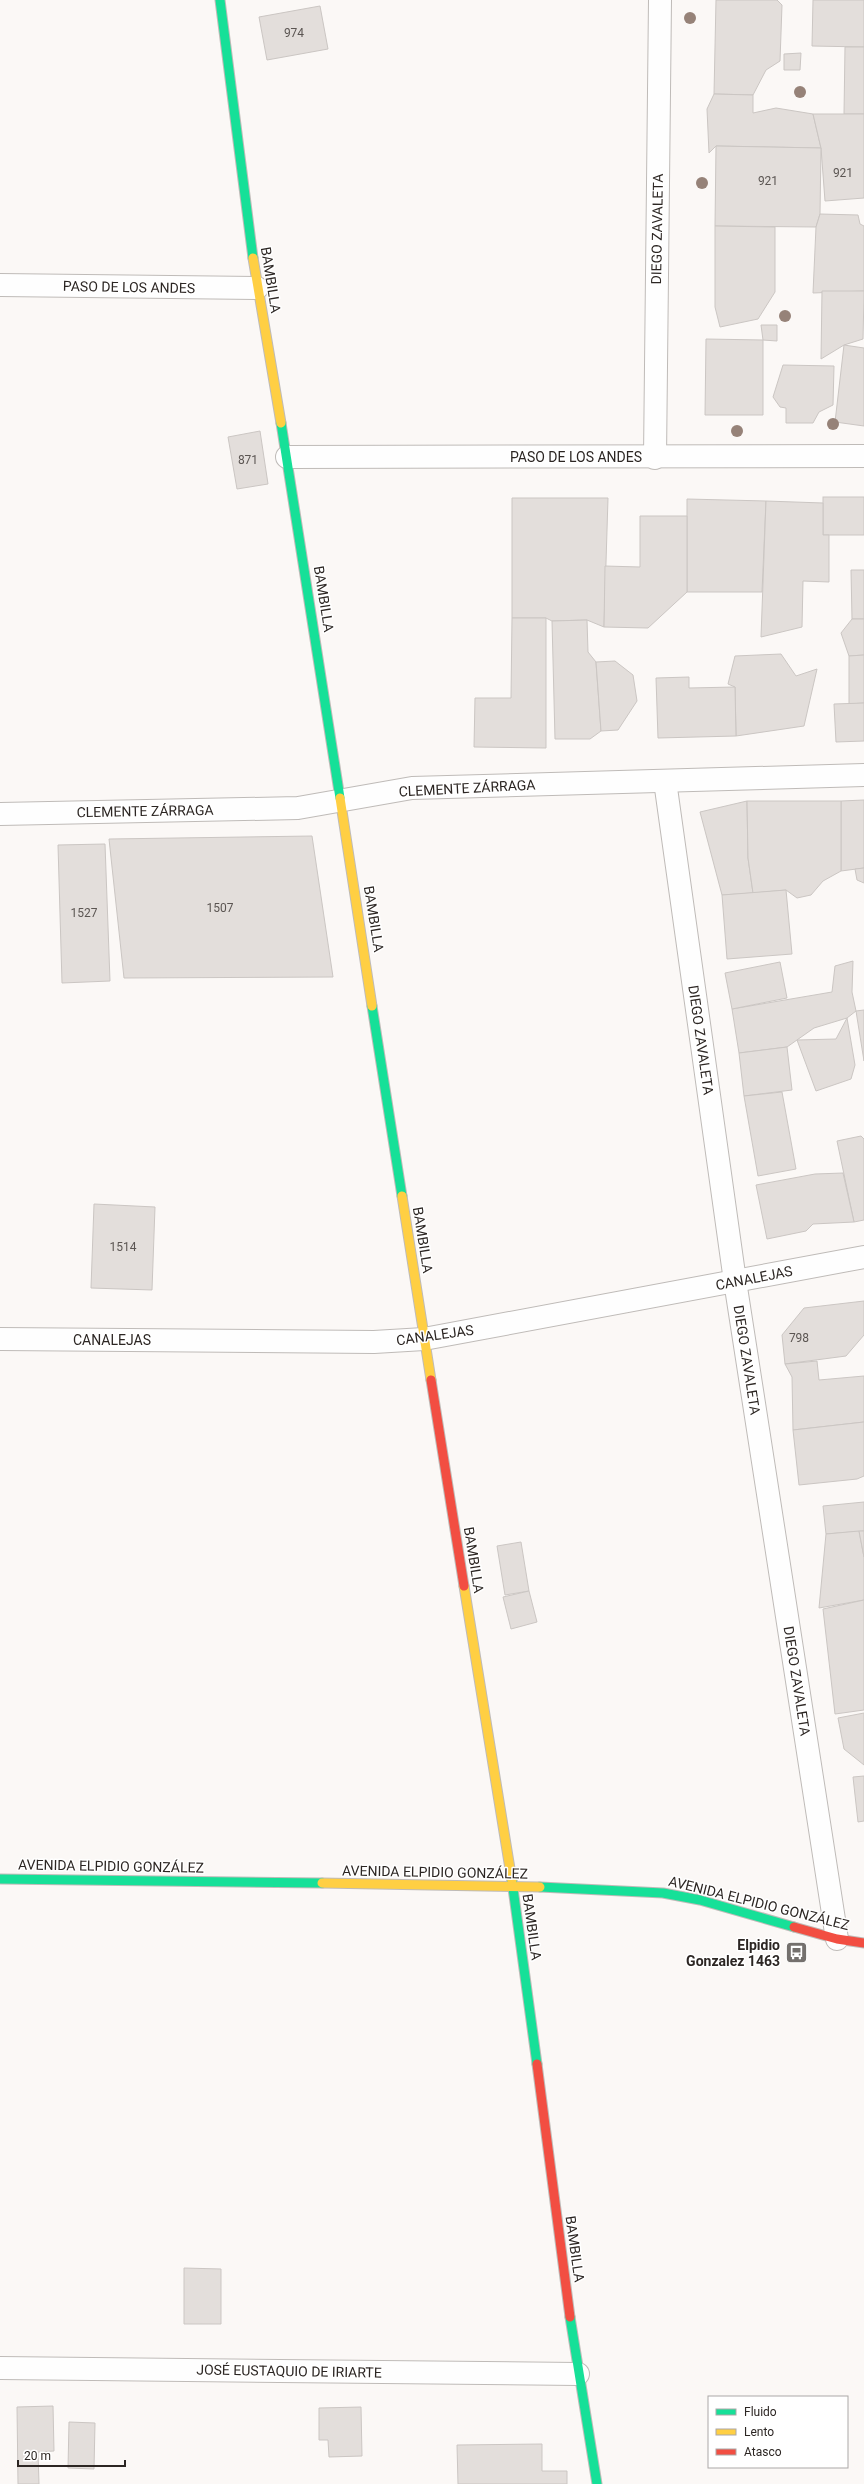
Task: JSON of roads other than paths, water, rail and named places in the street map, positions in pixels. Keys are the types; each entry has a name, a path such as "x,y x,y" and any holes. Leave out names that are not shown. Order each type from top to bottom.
{"street":[{"name":"BAMBILLA","path":"220,0 257,288 287,457 342,802 424,1339 512,1886 578,2374 597,2484"},
{"name":"DIEGO ZAVALETA","path":"655,458 660,0"},
{"name":"PASO DE LOS ANDES","path":"0,286 257,288"},
{"name":"PASO DE LOS ANDES","path":"287,457 655,458 864,456"},
{"name":"CLEMENTE ZÁRRAGA","path":"0,814 298,808 342,802 412,788 864,775"},
{"name":"DIEGO ZAVALETA","path":"665,781 735,1281 837,1939"},
{"name":"CANALEJAS","path":"0,1339 366,1342 424,1339 864,1257"},
{"name":"AVENIDA ELPIDIO GONZÁLEZ","path":"0,1879 512,1886 663,1893 700,1900 837,1939 864,1943"},
{"name":"JOSÉ EUSTAQUIO DE IRIARTE","path":"0,2368 578,2374"}],"place":[{"name":"Elpidio Gonzalez 1463","path":"796,1953"}]}
